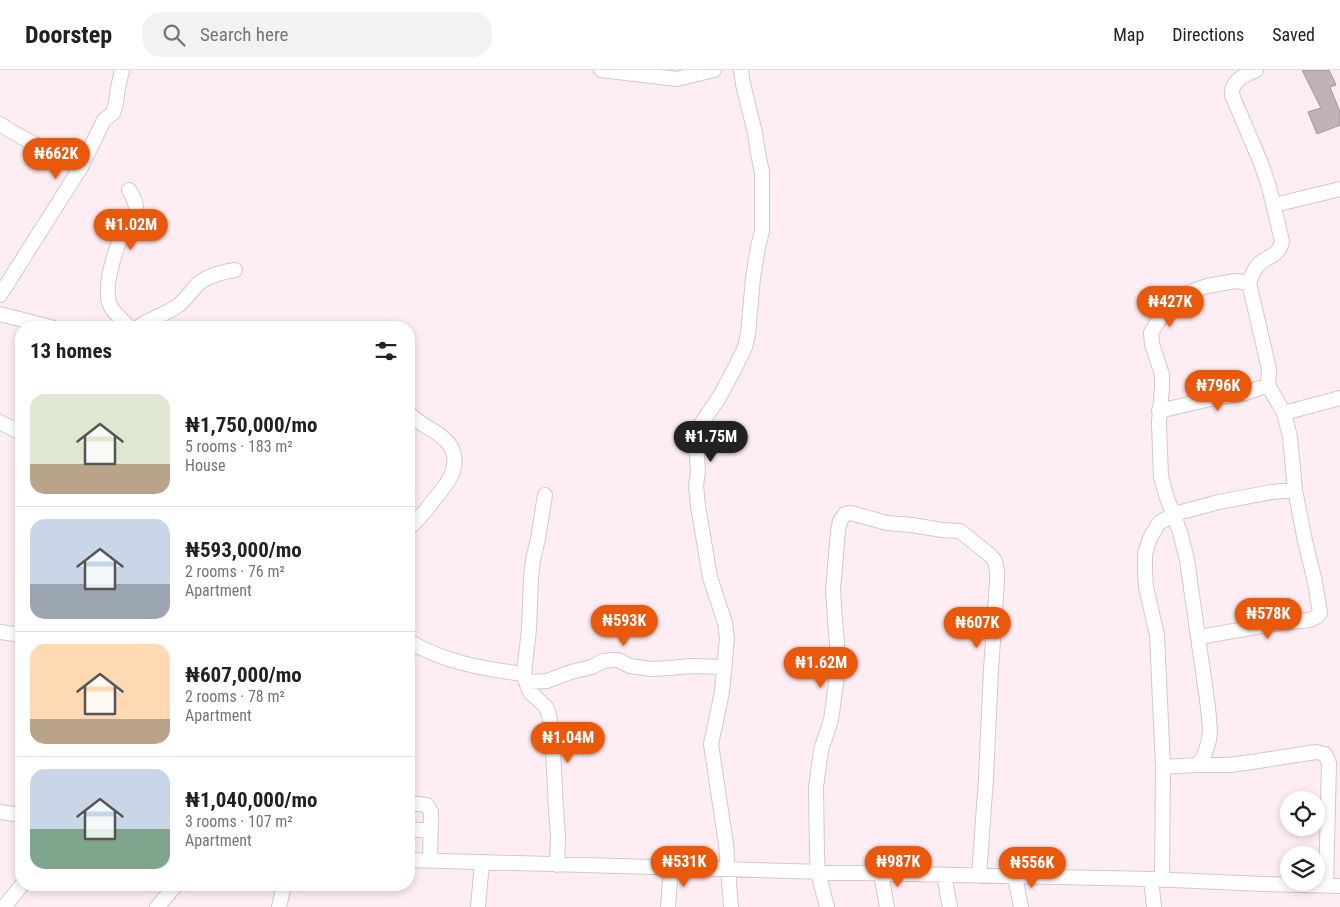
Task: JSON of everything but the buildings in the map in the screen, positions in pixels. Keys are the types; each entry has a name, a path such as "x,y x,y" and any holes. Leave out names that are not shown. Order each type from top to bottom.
{"street":[{"path":"0,294 81,167 104,120 113,113 122,70"},
{"path":"601,70 677,79 714,70"},
{"path":"731,907 729,870 711,744 722,692 727,638 725,623 710,577 698,506 696,440 698,430 720,396 745,347 753,278 762,231 762,172 741,70"},
{"path":"1199,637 1280,623 1310,620 1320,613 1295,490 1290,436 1284,413 1268,385 1268,362 1249,283 1258,264 1278,252 1282,246 1282,235 1269,186 1232,95 1231,88 1235,83 1256,70"},
{"path":"0,124 18,136 81,167"},
{"path":"1274,206 1340,189"},
{"path":"123,321 109,305 108,295 111,269 116,250 136,212 136,202 129,190"},
{"path":"146,321 175,307 186,299 197,285 207,278 235,270"},
{"path":"1198,765 1207,747 1210,730 1208,707 1187,560 1180,532 1161,477 1159,411 1162,375 1152,344 1151,333 1168,305 1186,293 1207,286 1235,281 1249,283"},
{"path":"0,314 27,321"},
{"path":"1159,411 1218,397 1246,393 1268,385"},
{"path":"1284,413 1340,398"},
{"path":"415,420 430,428 448,443 454,456 455,465 451,478 442,491 415,523"},
{"path":"0,422 15,430"},
{"path":"1154,907 1163,767 1157,634 1146,587 1145,554 1150,538 1159,523 1174,514 1219,502 1272,492 1295,490"},
{"path":"545,495 532,569 525,678 530,692 546,707 552,730 558,837 557,865"},
{"path":"827,907 818,872 816,787 821,750 831,720 837,676 838,643 833,590 838,530 840,521 845,514 851,513 887,523 960,531 995,561 997,581 979,876"},
{"path":"0,632 15,634"},
{"path":"415,645 424,650 467,665 547,681 592,667 603,661 612,660 618,660 630,666 651,669 690,666 724,668"},
{"path":"415,860 1333,886 1329,763 1325,754 1316,752 1252,762 1163,767"},
{"path":"415,804 427,805 432,812 430,860"},
{"path":"0,812 15,814"},
{"path":"415,830 431,831"},
{"path":"478,907 482,862"},
{"path":"668,907 671,868"},
{"path":"881,874 887,907"},
{"path":"944,875 950,907"},
{"path":"1016,877 1021,907"},
{"path":"4,907 17,891"},
{"path":"157,907 171,891"},
{"path":"279,907 283,891"}]}
